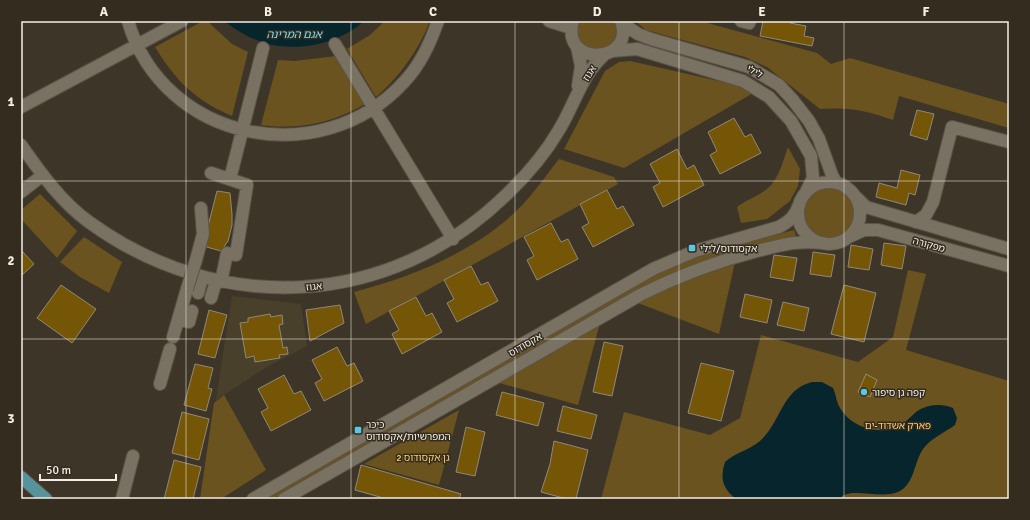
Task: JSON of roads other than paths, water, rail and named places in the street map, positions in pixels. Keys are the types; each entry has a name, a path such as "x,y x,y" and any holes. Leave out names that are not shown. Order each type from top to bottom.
{"main road":[{"path":"21,477 46,499"}],"street":[{"path":"128,21 137,45 148,64 161,81 188,104 210,117 243,130 275,136 312,133 330,129 350,122 373,108 397,89 413,72 423,57 438,21"},
{"path":"21,107 182,21"},
{"path":"549,21 572,25"},
{"path":"742,21 749,23 750,21"},
{"name":"אגוז","path":"21,145 42,175 68,204 89,222 134,250 160,262 202,277 257,288 284,288 346,282 392,268 453,239 488,212 524,177 541,157 560,130 577,93 595,63 608,53 621,39 621,22"},
{"name":"לילי","path":"621,22 638,34 651,39 749,67 779,85 809,121 820,139 832,176 836,182"},
{"name":"אגוז","path":"572,25 572,35 577,47 581,66 581,78 577,93"},
{"path":"335,44 453,239"},
{"name":"לילי","path":"577,47 590,55 637,49 743,81 770,97 791,121 811,156 813,178 802,199"},
{"path":"237,207 236,181 243,130 263,48"},
{"path":"916,222 926,215 933,202 952,127 1009,142"},
{"path":"211,174 247,185 236,255 230,254"},
{"path":"21,192 42,175"},
{"path":"836,182 852,191 857,198 860,208 860,218 856,228 850,236 837,243 823,244 814,240 806,233 801,225 798,215 802,199 819,184 836,182"},
{"name":"מפקורה","path":"857,198 866,207 1009,249"},
{"name":"אקסודוס","path":"253,499 653,269 696,251 779,227 790,221 795,215 802,199"},
{"path":"192,291 196,260 203,234 201,208"},
{"path":"211,298 228,253 230,254 235,220"},
{"name":"מפקורה","path":"850,236 864,230 878,230 1009,266"},
{"name":"אקסודוס","path":"284,499 640,295 682,274 728,258 797,242 823,244"},
{"path":"173,337 179,319 192,291 202,277"},
{"path":"179,319 189,322 192,311"},
{"path":"160,384 170,349"},
{"path":"122,499 133,456"}],"water":[{"name":"אגם המרינה","path":"224,21 364,21 342,36 329,41 315,45 288,47 257,40 242,33"},
{"path":"812,382 822,382 833,388 840,408 845,415 858,425 874,430 891,429 899,426 920,409 934,405 942,405 953,408 957,418 955,425 926,445 920,454 909,482 900,491 892,494 850,493 839,499 736,499 731,495 723,482 725,462 760,441 794,392 802,386"}],"place":[{"name":"אקסודוס/לילי","path":"692,248"},
{"name":"קפה גן סיפור","path":"864,392"},
{"name":"כיכר המפרשיות/אקסודוס","path":"358,430"}],"park label":[{"name":"פארק אשדוד-ים","path":"898,425"},
{"name":"גן אקסודוס 2","path":"423,457"}]}
